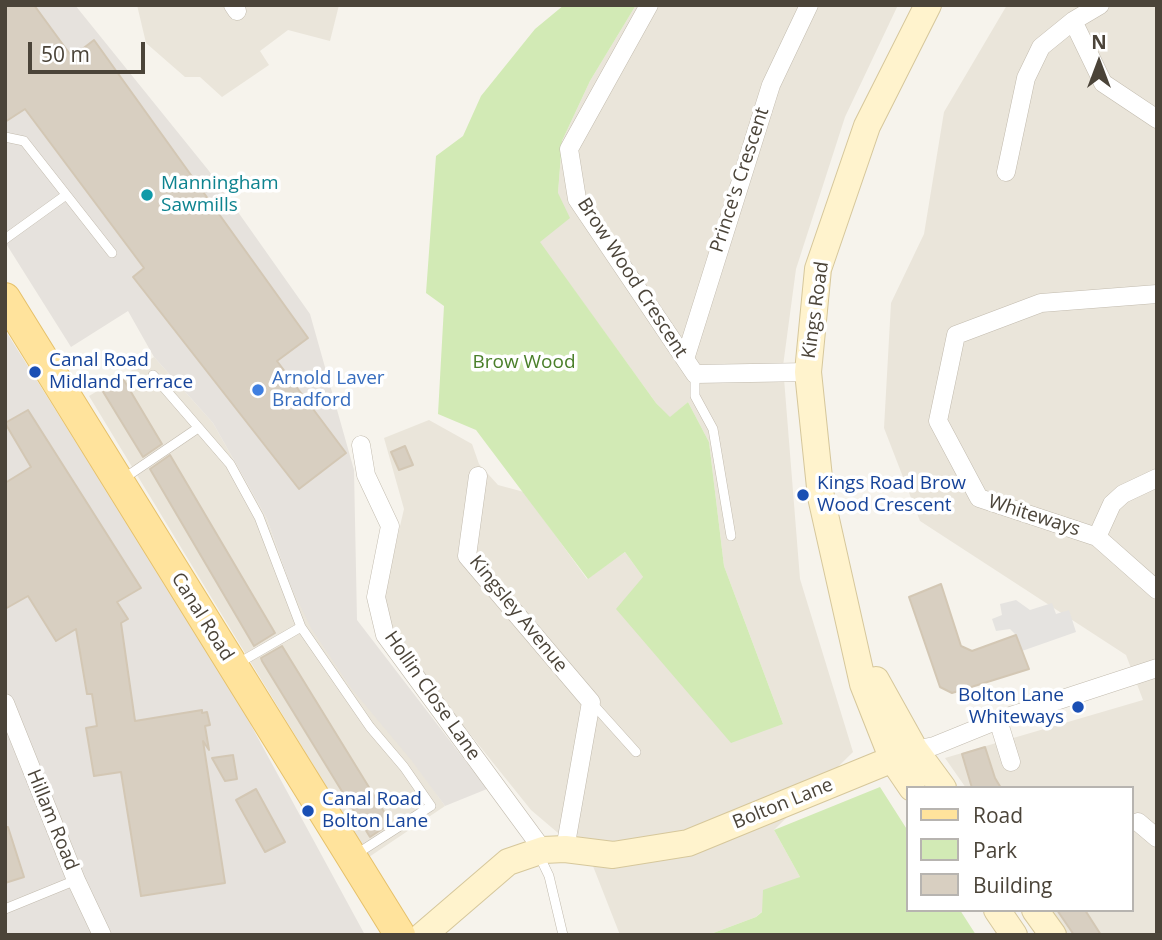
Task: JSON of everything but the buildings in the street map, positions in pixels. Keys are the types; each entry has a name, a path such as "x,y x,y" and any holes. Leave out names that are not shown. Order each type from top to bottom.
{"main road":[{"name":"Canal Road","path":"5,298 400,935"}],"street":[{"name":"Brow Wood Crescent","path":"649,5 569,149 577,199 690,366 808,372"},
{"name":"Prince's Crescent","path":"690,366 771,85 809,5"},
{"name":"Kings Road","path":"912,786 904,755 852,632 821,497 808,372 818,270 867,126 928,5"},
{"path":"1006,172 1026,78 1041,47 1073,21 1100,5"},
{"path":"1073,21 1103,83 1157,119"},
{"name":"Whiteways","path":"1157,294 1041,303 956,335 938,422 979,498 1097,537 1157,590"},
{"name":"Hollin Close Lane","path":"361,445 366,475 390,526 376,597 385,635 548,850"},
{"name":"Kingsley Avenue","path":"478,476 467,556 591,702"},
{"path":"1097,537 1112,504 1123,494 1157,478"},
{"name":"Bolton Lane","path":"422,935 508,862 548,850 613,855 688,843 904,755 998,720 1157,668"},
{"path":"548,850 591,702"},
{"name":"Hillam Road","path":"5,704 76,880 102,935"},
{"path":"998,720 1011,762"},
{"name":"Kings Road","path":"904,755 941,786"},
{"path":"1138,822 1157,838"},
{"path":"998,912 1014,935"},
{"path":"1036,912 1053,935"}],"lane":[{"path":"5,137 24,141 112,253"},
{"path":"5,239 66,195"},
{"path":"690,366 695,396 713,429 731,536"},
{"path":"153,375 230,464 259,517 301,627 370,727 404,767 431,806 351,858"},
{"path":"119,482 198,428"},
{"path":"233,666 301,627"},
{"name":"Kingsley Avenue","path":"591,702 636,752"},
{"path":"548,850 549,876 564,935"},
{"path":"5,909 76,880"}],"shaded area":[{"name":"Arnold Laver Bradford","path":"5,5 75,5 209,171 310,314 354,470 357,620 487,789 445,806 412,761 351,688 311,628 290,585 267,519 213,423 154,357 128,311 71,347 5,242"},
{"path":"137,5 339,5 330,41 288,30 260,51 269,65 222,97 200,77 185,77 146,43"},
{"path":"636,5 898,5 845,117 796,269 783,366 800,579 853,752 774,830 800,877 756,917 708,935 620,935 591,861 531,810 392,637 382,603 404,509 384,438 429,420 472,444 479,464 498,485 524,492 587,579 625,552 643,577 783,724 724,566 709,442 688,402 670,418 656,403 539,242 558,193 562,141 590,81"},
{"path":"1007,5 1157,5 1157,935 1066,935 1051,912 1134,912 1134,786 965,786 945,758 1143,700 1126,655 920,521 884,428 891,303 924,234 944,112"},
{"path":"5,330 227,681 365,935 5,935"},
{"path":"154,357 213,423 267,519 290,585 445,806 369,857 89,396"},
{"path":"1016,600 1030,610 1052,603 1056,614 1069,610 1076,632 1022,651 1016,635 1010,629 996,631 992,619 1002,615 1000,604"}],"green space":[{"name":"Brow Wood","path":"564,5 636,5 590,81 562,141 558,193 570,218 540,242 656,403 670,417 688,402 709,442 724,566 783,724 731,743 616,609 643,577 625,552 588,579 476,430 438,414 444,306 426,293 436,156 463,136 481,96 535,29"},
{"path":"880,787 906,828 906,912 961,912 976,935 708,935 756,917 762,912 763,890 800,877 774,830"}],"place":[{"name":"Manningham Sawmills","path":"147,195"},
{"name":"Canal Road Midland Terrace","path":"35,372"},
{"name":"Arnold Laver Bradford","path":"258,390"},
{"name":"Kings Road Brow Wood Crescent","path":"803,495"},
{"name":"Bolton Lane Whiteways","path":"1078,707"},
{"name":"Canal Road Bolton Lane","path":"308,811"}]}
